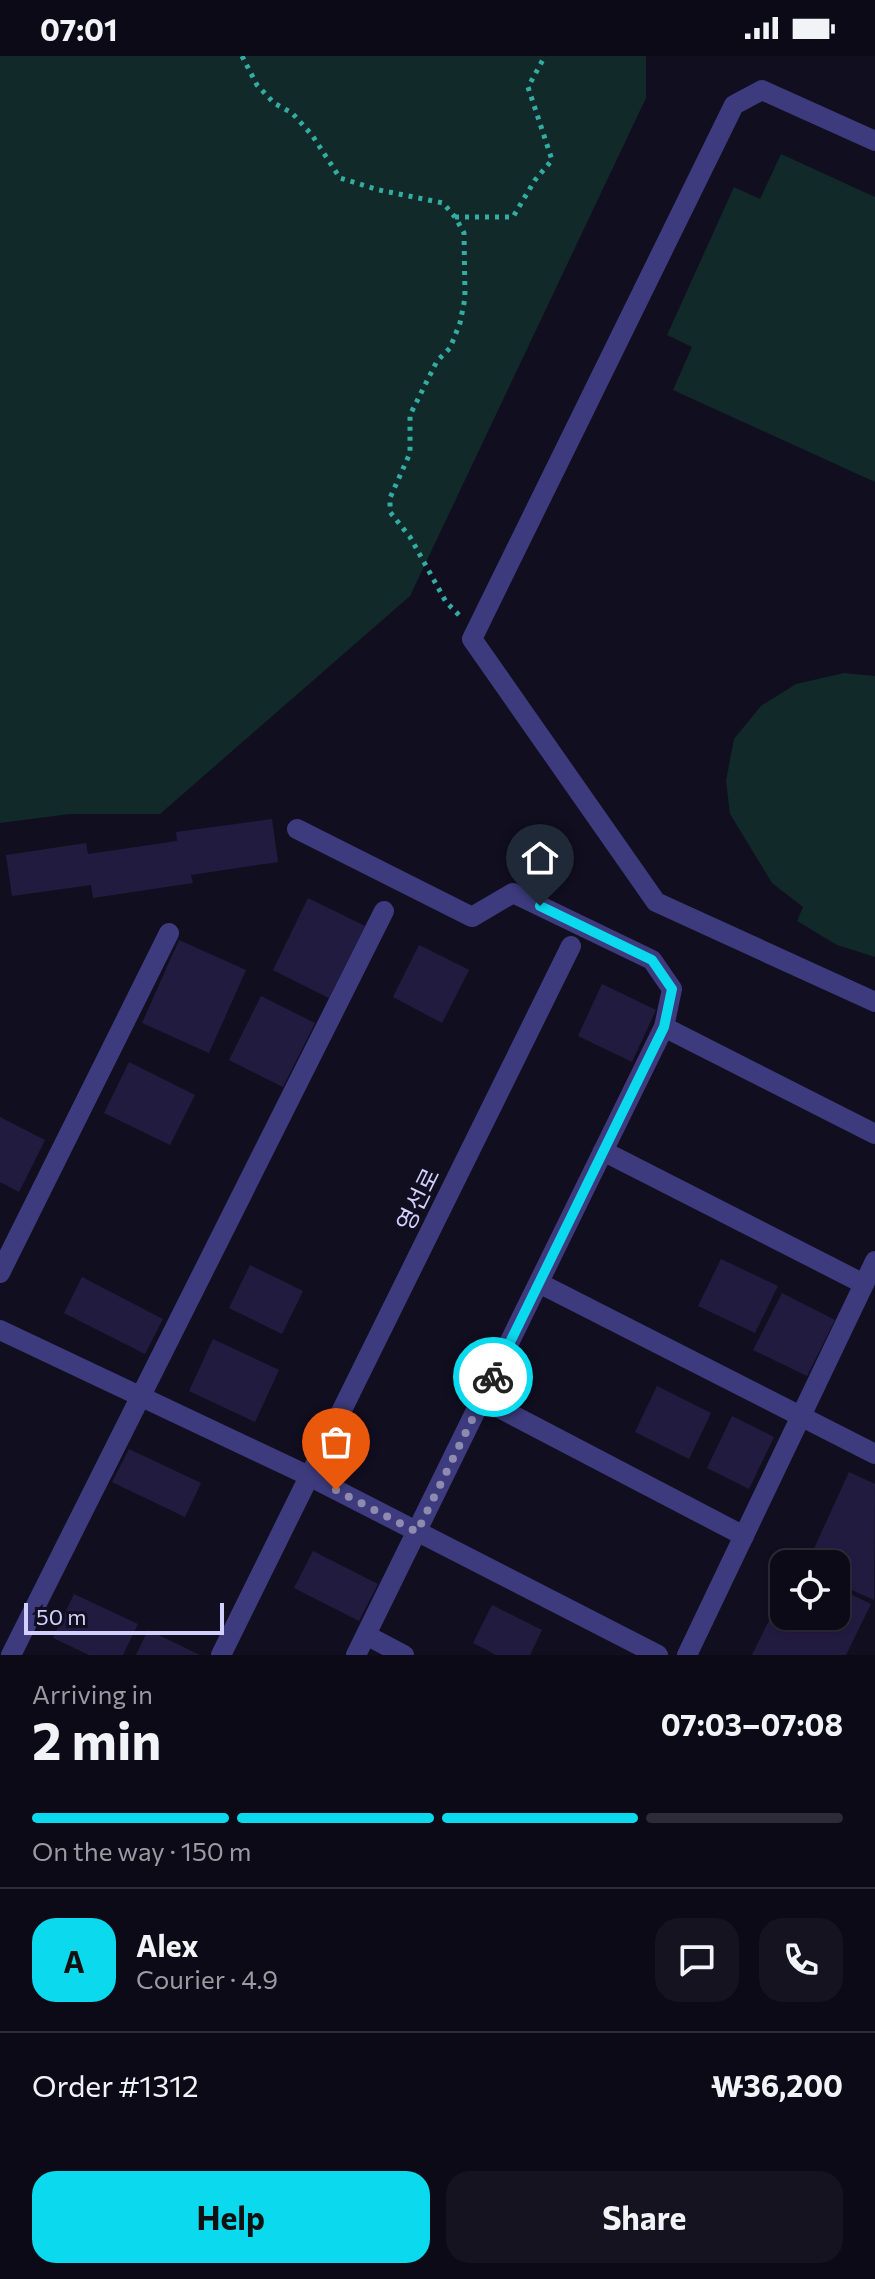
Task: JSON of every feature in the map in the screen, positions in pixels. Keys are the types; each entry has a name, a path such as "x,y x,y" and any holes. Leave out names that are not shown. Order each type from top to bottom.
{"street":[{"path":"875,141 762,90 734,105 472,639 656,902 875,1002"},
{"path":"297,829 472,917 513,893 652,960 672,989 664,1027 356,1655"},
{"path":"11,1655 384,911"},
{"path":"0,1273 169,933"},
{"name":"영선로","path":"221,1655 571,946"},
{"path":"664,1027 875,1134"},
{"path":"603,1151 864,1284"},
{"path":"687,1655 875,1261"},
{"path":"539,1283 875,1454"},
{"path":"0,1330 309,1476 658,1655"},
{"path":"482,1399 744,1536"},
{"path":"366,1635 404,1655"}],"path":[{"path":"242,56 257,85 274,103 292,113 312,135 340,178 379,190 443,203 464,233 465,298 460,323 450,348 437,361 421,387 410,415 410,453 390,498 390,512 410,537 446,602 461,616"},
{"path":"455,217 513,217 535,180 552,160 528,87 545,56"}],"green space":[{"path":"0,56 646,56 646,98 410,596 160,814 70,814 0,823"},
{"path":"781,154 875,197 875,482 673,390 692,347 667,335 734,187 760,199"},
{"path":"844,673 875,676 875,957 837,945 797,921 803,907 772,883 730,814 726,781 734,739 761,706 796,684"}],"building":[{"path":"272,819 278,862 191,875 193,883 93,898 91,885 12,896 6,855 86,843 88,854 177,841 176,832"},
{"path":"308,898 365,926 329,998 273,970"},
{"path":"179,940 246,970 209,1053 142,1023"},
{"path":"419,945 469,970 442,1023 393,997"},
{"path":"602,984 656,1010 632,1062 578,1036"},
{"path":"261,996 315,1023 283,1087 229,1060"},
{"path":"129,1062 195,1095 170,1145 104,1113"},
{"path":"0,1117 45,1140 19,1192 0,1182"},
{"path":"721,1259 778,1286 755,1333 698,1306"},
{"path":"250,1265 303,1291 282,1334 229,1308"},
{"path":"82,1277 163,1319 145,1354 64,1313"},
{"path":"782,1293 835,1320 807,1376 753,1350"},
{"path":"213,1339 279,1370 255,1422 189,1391"},
{"path":"657,1386 711,1413 689,1459 635,1432"},
{"path":"732,1416 774,1437 749,1489 707,1468"},
{"path":"129,1449 201,1483 185,1517 112,1482"},
{"path":"849,1472 875,1484 874,1600 850,1589 850,1550 813,1550"},
{"path":"313,1551 378,1584 359,1621 294,1588"},
{"path":"74,1594 138,1624 123,1655 89,1655 53,1638"},
{"path":"850,1594 871,1604 846,1655 752,1655 770,1618 770,1630 850,1630"},
{"path":"492,1605 542,1630 530,1655 496,1655 473,1643"},
{"path":"148,1630 200,1655 136,1655"}],"way so far":[{"path":"336,1490 417,1532 493,1377"}],"route":[{"path":"493,1377 664,1027 672,989 652,960 540,906"}]}
